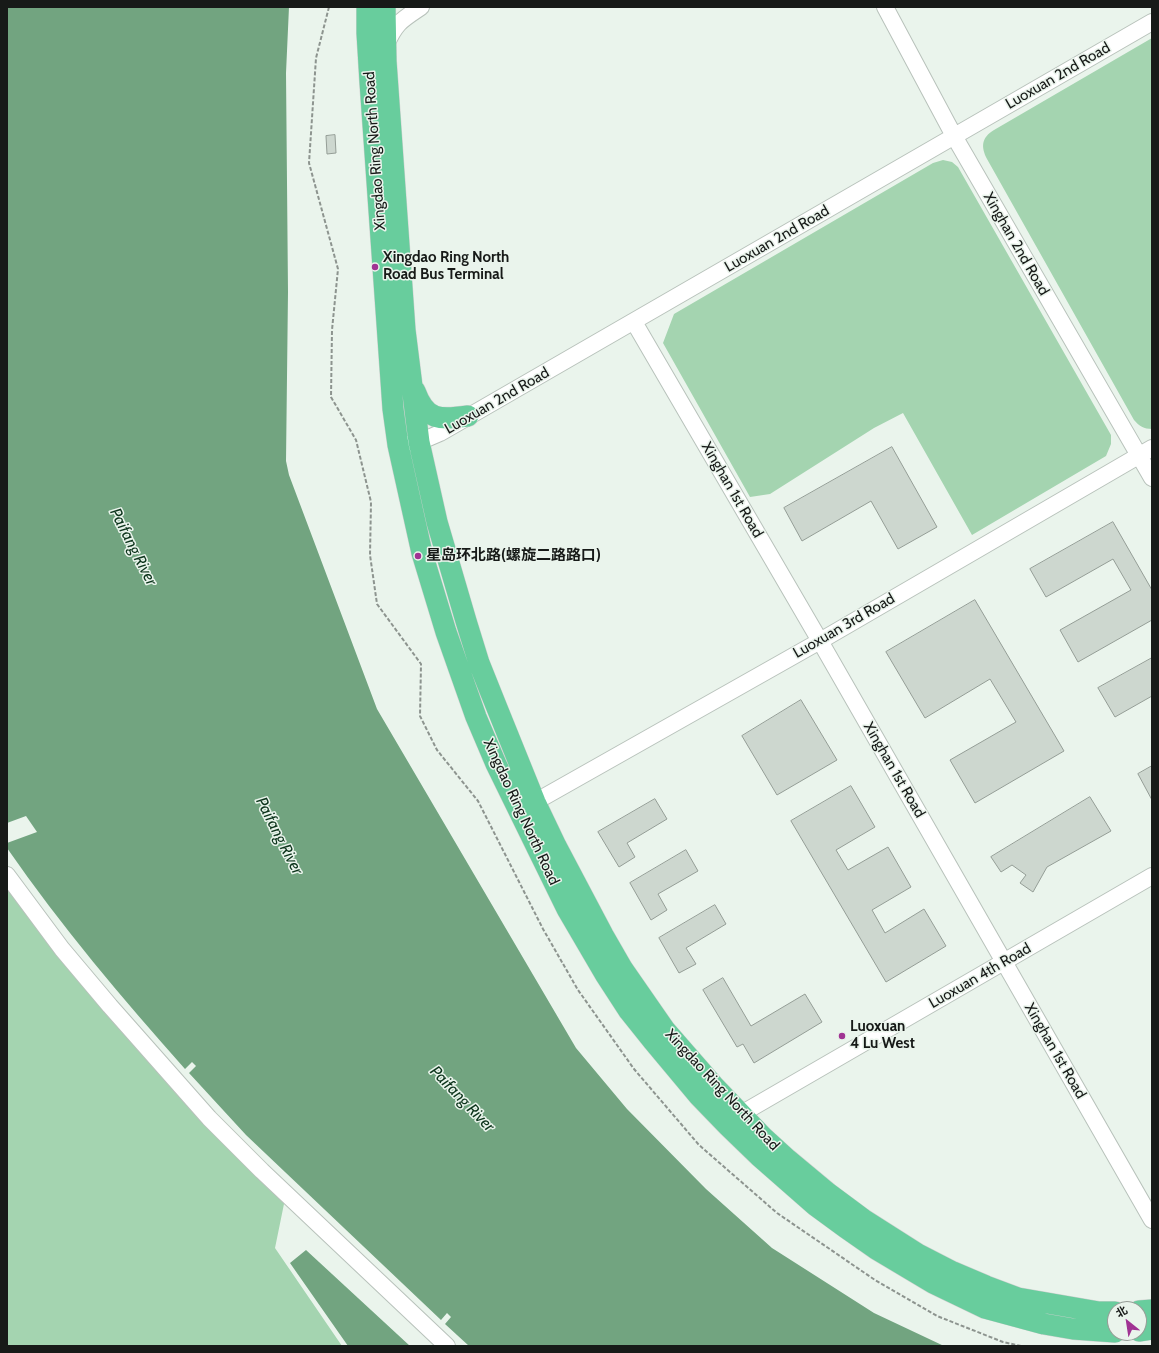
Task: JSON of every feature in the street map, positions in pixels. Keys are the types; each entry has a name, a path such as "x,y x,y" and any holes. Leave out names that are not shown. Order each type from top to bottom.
{"main road":[{"name":"Xingdao Ring North Road","path":"367,7 367,33 380,226 393,409 398,445 422,553 446,632 476,717 496,764 567,909 601,968 629,1010 695,1091 734,1120 763,1137 828,1193 885,1234 918,1254 953,1272 1018,1298 1099,1312 1107,1312"},
{"name":"Xingdao Ring North Road","path":"385,7 386,61 404,322 419,442 437,522 479,663 535,802 580,892 622,968 665,1030 713,1085 734,1120 784,1178 840,1224 876,1249 933,1283 985,1308 1044,1324 1073,1329 1107,1331"},
{"path":"411,378 420,403 425,410 432,415 447,419 468,416"}],"street":[{"path":"386,46 392,32 400,21 421,7"},
{"name":"Xinghan 2nd Road","path":"885,7 954,136 1146,452 1152,478"},
{"name":"Luoxuan 2nd Road","path":"398,445 419,442 440,433 1152,22"},
{"name":"Xinghan 1st Road","path":"634,322 820,641 1152,1220"},
{"name":"Luoxuan 3rd Road","path":"535,802 820,641 1146,452"},
{"path":"7,875 66,954 209,1118 262,1171 447,1346"},
{"name":"Luoxuan 4th Road","path":"734,1120 1152,876"}],"shaded area":[{"path":"1152,38 1152,429 1142,427 1134,420 987,159 983,143 987,136 994,130"},
{"path":"943,160 952,162 958,167 1111,435 1111,444 1106,456 972,535 903,413 874,428 770,494 750,497 663,343 674,314 933,163"},
{"path":"7,883 285,1199 275,1248 342,1346 7,1346"}],"water":[{"name":"Paifang River","path":"7,7 289,7 286,73 288,292 286,461 289,475 377,709 576,1048 627,1109 706,1189 772,1248 874,1313 944,1346 469,1346 445,1324 451,1317 447,1313 441,1320 246,1135 189,1073 196,1066 192,1062 185,1069 115,988 70,933 7,848 7,843 37,832 26,816 7,823"},
{"path":"306,1250 410,1346 348,1346 290,1263"}],"building":[{"path":"335,135 336,153 327,154 326,136"},
{"path":"892,447 937,527 898,549 871,501 802,541 784,508"},
{"path":"1113,522 1152,590 1152,620 1078,662 1060,630 1131,590 1113,559 1046,597 1030,569"},
{"path":"975,600 1064,751 975,803 950,760 1016,722 990,679 925,718 886,652"},
{"path":"1152,658 1152,696 1115,717 1098,688"},
{"path":"801,700 837,760 777,795 742,736"},
{"path":"1152,766 1152,800 1138,774"},
{"path":"851,786 875,827 836,850 848,870 888,847 911,887 872,910 885,933 924,909 946,946 886,982 791,821"},
{"path":"1090,797 1111,831 1047,867 1033,892 1020,883 1026,875 1012,865 1001,872 991,857"},
{"path":"655,799 667,819 627,843 635,857 619,867 598,832"},
{"path":"686,850 698,871 658,894 667,910 651,920 630,883"},
{"path":"715,905 726,924 686,948 696,964 679,973 659,938"},
{"path":"723,978 751,1026 805,994 822,1022 754,1063 743,1044 737,1047 703,990"}],"place":[{"name":"Xingdao Ring North Road Bus Terminal","path":"375,267"},
{"name":"星岛环北路(螺旋二路路口)","path":"418,556"},
{"name":"Luoxuan 4 Lu West","path":"842,1036"}]}
